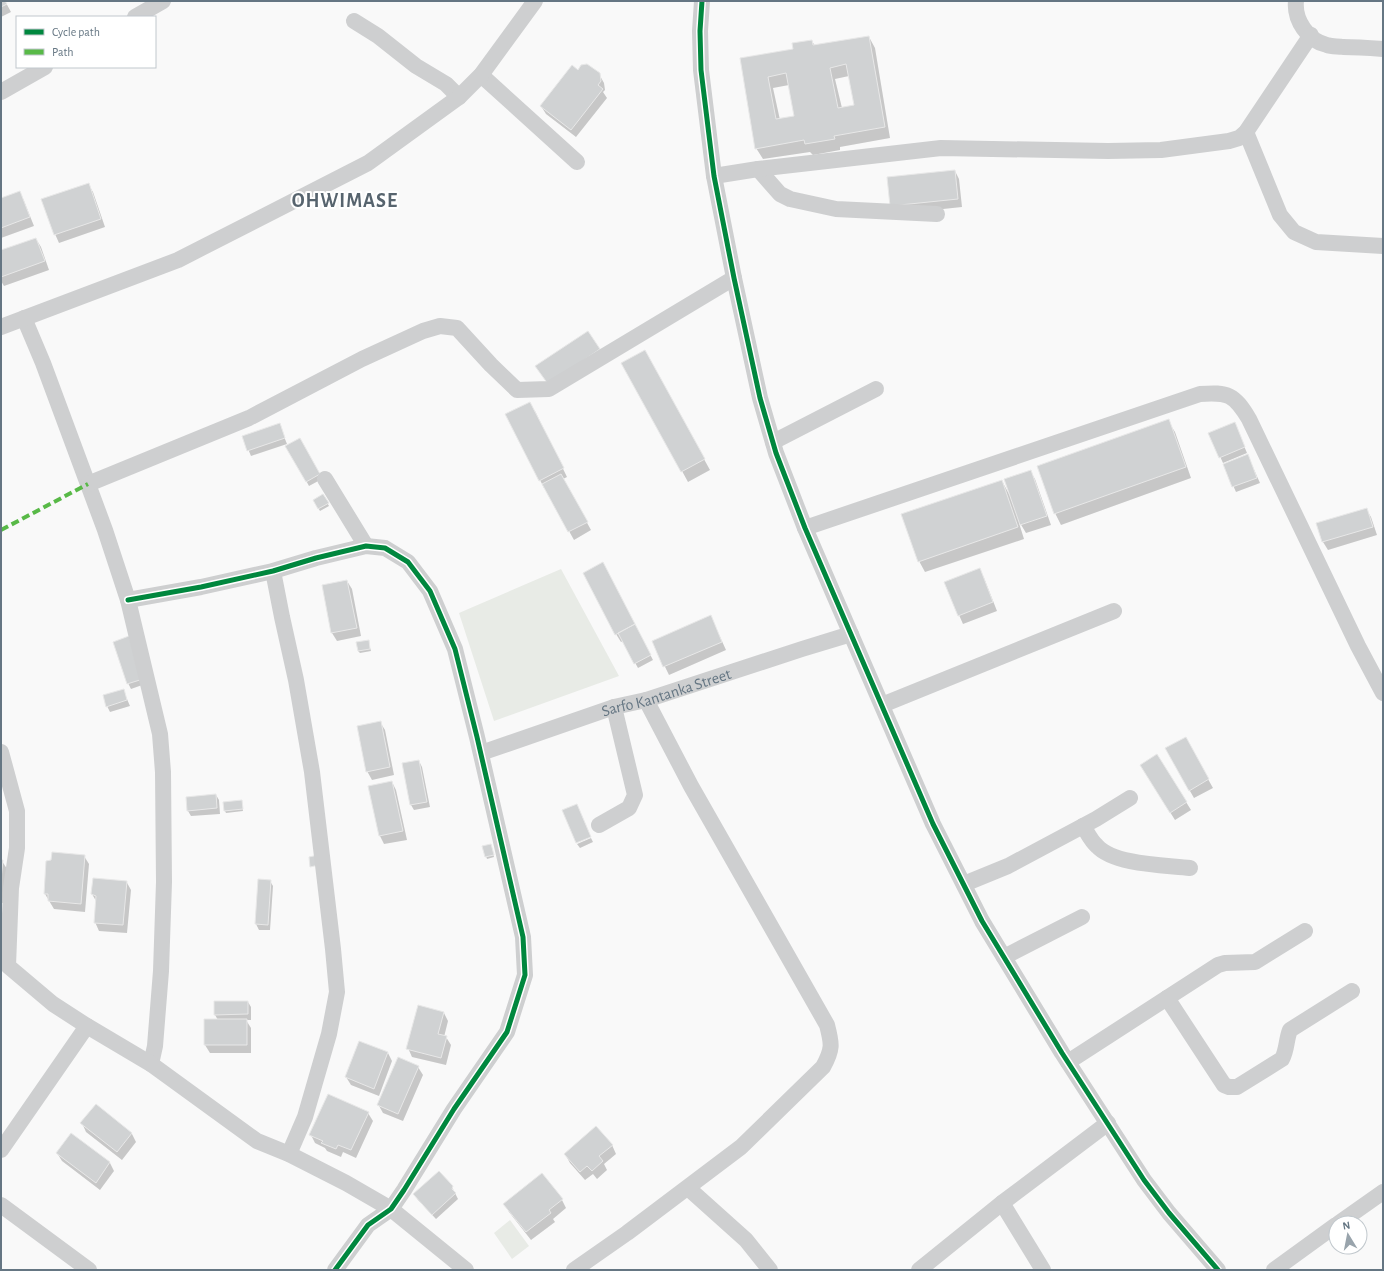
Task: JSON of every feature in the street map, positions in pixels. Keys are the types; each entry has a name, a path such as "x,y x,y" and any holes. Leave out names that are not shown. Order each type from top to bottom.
{"street":[{"path":"137,16 163,1"},
{"path":"1,327 185,256 368,163 459,97 481,75 535,1"},
{"path":"702,1 700,31 701,70 714,176 760,398 772,442 805,528 933,824 982,920 1068,1062 1152,1191 1218,1270"},
{"path":"1296,1 1299,21 1306,32 1317,41 1327,46 1383,49"},
{"path":"354,21 378,36 416,66 446,84 459,97"},
{"path":"714,176 758,168 941,148 1108,151 1161,150 1228,141 1239,138 1246,132 1311,36"},
{"path":"1,92 43,68"},
{"path":"481,75 577,162"},
{"path":"1246,132 1280,215 1294,232 1316,242 1383,246"},
{"path":"758,168 780,194 790,199 836,209 937,214"},
{"path":"88,484 249,418 362,359 423,331 440,326 457,328 491,365 517,390 549,389 734,278"},
{"path":"24,318 43,363 105,530 128,600 160,734 164,882 161,970 155,1046 152,1064"},
{"path":"772,442 876,389"},
{"path":"805,528 1200,394 1219,393 1229,395 1241,405 1249,419 1358,646 1383,693"},
{"path":"325,479 366,546"},
{"path":"128,600 200,587 366,546 385,548 408,562 430,591 455,650 481,753 523,937 525,975 507,1032 454,1109 391,1209 368,1225 335,1270"},
{"path":"273,570 296,680 312,772 337,992 329,1034 305,1117 289,1154"},
{"path":"882,705 1114,611"},
{"name":"Sarfo Kantanka Street","path":"481,753 614,707 646,700 851,634"},
{"path":"574,1270 627,1233 741,1148 823,1067 831,1053 831,1039 827,1025 691,786 646,700"},
{"path":"599,825 629,808 635,795 614,707"},
{"path":"1,752 17,811 17,848 11,888 4,964 53,1004 152,1064 257,1141 289,1154 346,1183 391,1209 466,1270"},
{"path":"964,884 1008,866 1083,826 1130,798"},
{"path":"1083,826 1097,847 1107,854 1130,862 1190,868"},
{"path":"1004,958 1082,917"},
{"path":"1068,1062 1218,965 1225,963 1255,962 1305,931"},
{"path":"1167,998 1224,1085 1230,1088 1238,1086 1282,1059 1286,1053 1287,1037 1290,1030 1352,991"},
{"path":"1,1150 87,1026"},
{"path":"919,1270 1108,1123"},
{"path":"688,1188 746,1240 770,1270"},
{"path":"1350,1215 1383,1192"},
{"path":"1002,1204 1043,1270"},
{"path":"1,1205 89,1270"},
{"path":"1274,1270 1328,1232"}],"shaded area":[{"path":"561,569 619,676 494,721 459,613"},
{"path":"510,1220 529,1246 512,1259 494,1233"}],"building":[{"path":"1,1 5,1 7,4 1,7"},
{"path":"869,36 885,127 834,136 835,139 805,144 804,140 755,149 740,58 793,49 792,43 812,40 813,45","holes":["846,64 854,105 838,108 830,68","786,73 794,116 776,119 768,77"]},
{"path":"587,64 600,73 601,81 598,85 603,89 571,130 540,106 572,65 578,70 581,65"},
{"path":"955,170 958,199 890,206 887,177"},
{"path":"89,183 101,219 54,235 41,199"},
{"path":"20,191 30,217 1,228 1,198"},
{"path":"36,238 45,261 1,277 1,250"},
{"path":"588,331 600,349 548,384 535,366"},
{"path":"645,350 705,459 681,472 621,363"},
{"path":"530,402 564,468 539,481 505,414"},
{"path":"1169,419 1186,467 1054,514 1037,466"},
{"path":"1235,422 1245,447 1219,458 1208,433"},
{"path":"280,423 285,438 247,451 242,436"},
{"path":"300,438 320,474 306,482 285,446"},
{"path":"1248,454 1257,478 1232,487 1223,464"},
{"path":"1031,470 1047,516 1020,525 1004,479"},
{"path":"561,474 588,522 568,532 542,484"},
{"path":"1002,480 1018,527 918,562 901,514"},
{"path":"323,494 329,503 318,509 313,500"},
{"path":"1367,508 1373,527 1322,542 1316,523"},
{"path":"603,562 635,624 615,635 583,573"},
{"path":"980,568 993,602 958,616 944,582"},
{"path":"347,580 357,628 331,633 322,585"},
{"path":"711,615 722,642 663,667 652,641"},
{"path":"635,624 651,655 634,664 618,633"},
{"path":"129,636 143,679 127,684 113,642"},
{"path":"369,640 370,649 358,651 356,642"},
{"path":"124,689 127,700 106,707 103,695"},
{"path":"381,721 390,767 366,772 357,726"},
{"path":"1186,737 1209,779 1189,791 1165,748"},
{"path":"1157,754 1187,802 1170,813 1140,765"},
{"path":"419,760 427,802 410,805 402,763"},
{"path":"392,781 403,831 379,836 368,786"},
{"path":"216,794 217,808 187,811 186,797"},
{"path":"242,800 243,809 224,811 223,802"},
{"path":"577,804 591,837 576,843 562,810"},
{"path":"491,844 494,855 485,857 482,846"},
{"path":"52,852 85,855 81,904 48,901 48,894 44,894 46,861 51,860"},
{"path":"318,855 319,865 310,867 309,857"},
{"path":"1,860 3,860 1,879"},
{"path":"93,878 127,881 123,925 94,923 96,896 91,894"},
{"path":"258,879 271,880 268,925 255,924"},
{"path":"214,1001 248,1001 248,1014 214,1015"},
{"path":"418,1005 444,1012 438,1034 447,1036 441,1058 406,1049"},
{"path":"204,1019 247,1019 247,1045 204,1045"},
{"path":"359,1041 388,1052 374,1089 345,1077"},
{"path":"398,1057 419,1066 398,1114 377,1105"},
{"path":"328,1094 369,1112 351,1150 338,1145 336,1149 321,1143 323,1141 309,1135"},
{"path":"96,1104 132,1133 117,1152 80,1123"},
{"path":"596,1126 613,1145 599,1156 603,1161 592,1171 587,1166 580,1172 564,1154"},
{"path":"71,1133 110,1162 96,1183 56,1153"},
{"path":"439,1171 453,1186 452,1189 456,1193 432,1215 413,1194"},
{"path":"542,1173 563,1199 549,1210 551,1213 526,1232 503,1204"}],"marked path":[{"path":"1,530 88,484"}],"cycle path":[{"path":"702,1 700,31 701,70 714,176 760,398 776,453 805,528 933,824 982,921 1062,1053 1144,1180 1169,1213 1218,1270"},
{"path":"128,600 201,587 273,571 316,558 366,546 385,548 408,562 430,591 455,649 523,937 525,975 507,1032 454,1109 391,1209 368,1225 335,1270"}],"district":[{"name":"OHWIMASE","path":"345,200"}]}
